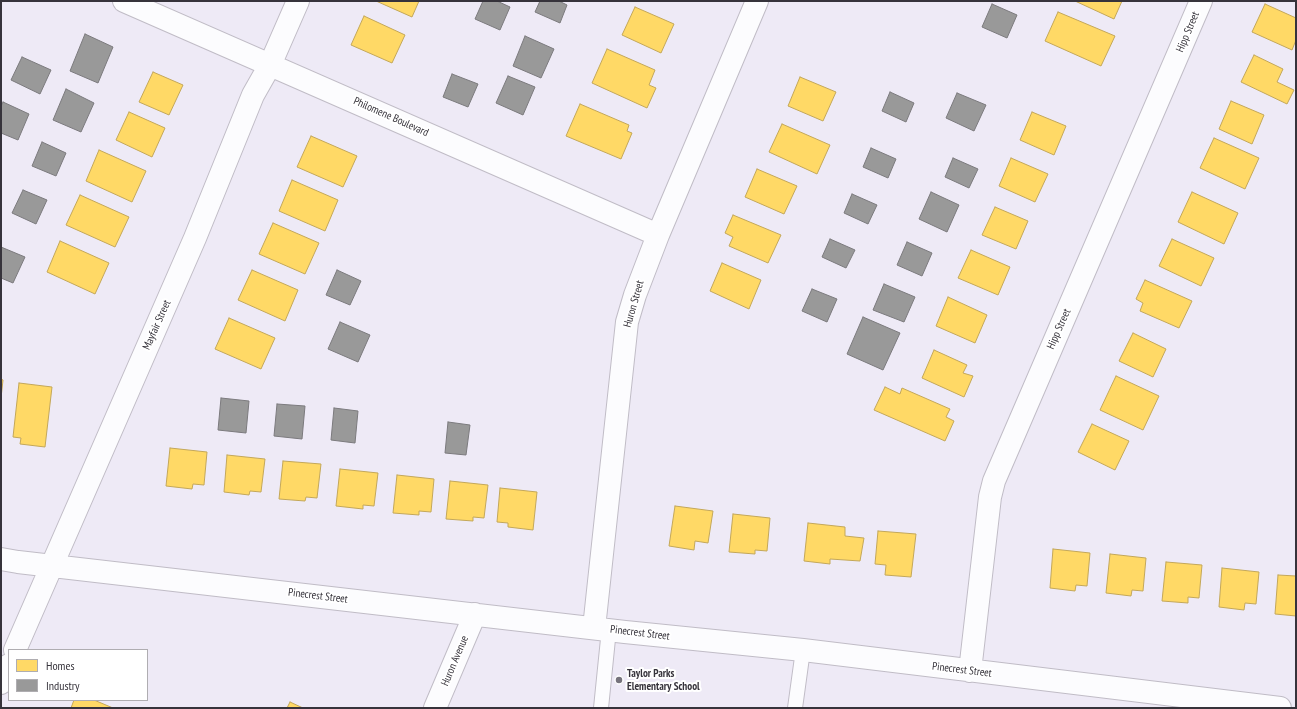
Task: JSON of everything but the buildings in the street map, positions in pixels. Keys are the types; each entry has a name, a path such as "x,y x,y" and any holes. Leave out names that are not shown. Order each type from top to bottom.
{"street":[{"name":"Philomene Boulevard","path":"124,1 658,235"},
{"name":"Mayfair Street","path":"15,649 195,238 253,95 270,65 298,1"},
{"name":"Huron Street","path":"602,628 627,322 635,295 658,235 757,1"},
{"name":"Hipp Street","path":"970,671 990,497 994,481 1201,1"},
{"name":"Pinecrest Street","path":"1,559 475,614 803,650 1280,708"},
{"name":"Huron Avenue","path":"435,708 475,614"},
{"path":"1,683 8,667"}],"lane":[{"path":"601,708 602,628"},
{"path":"795,708 803,650"}],"place":[{"name":"Taylor Parks Elementary School","path":"619,680"}]}
